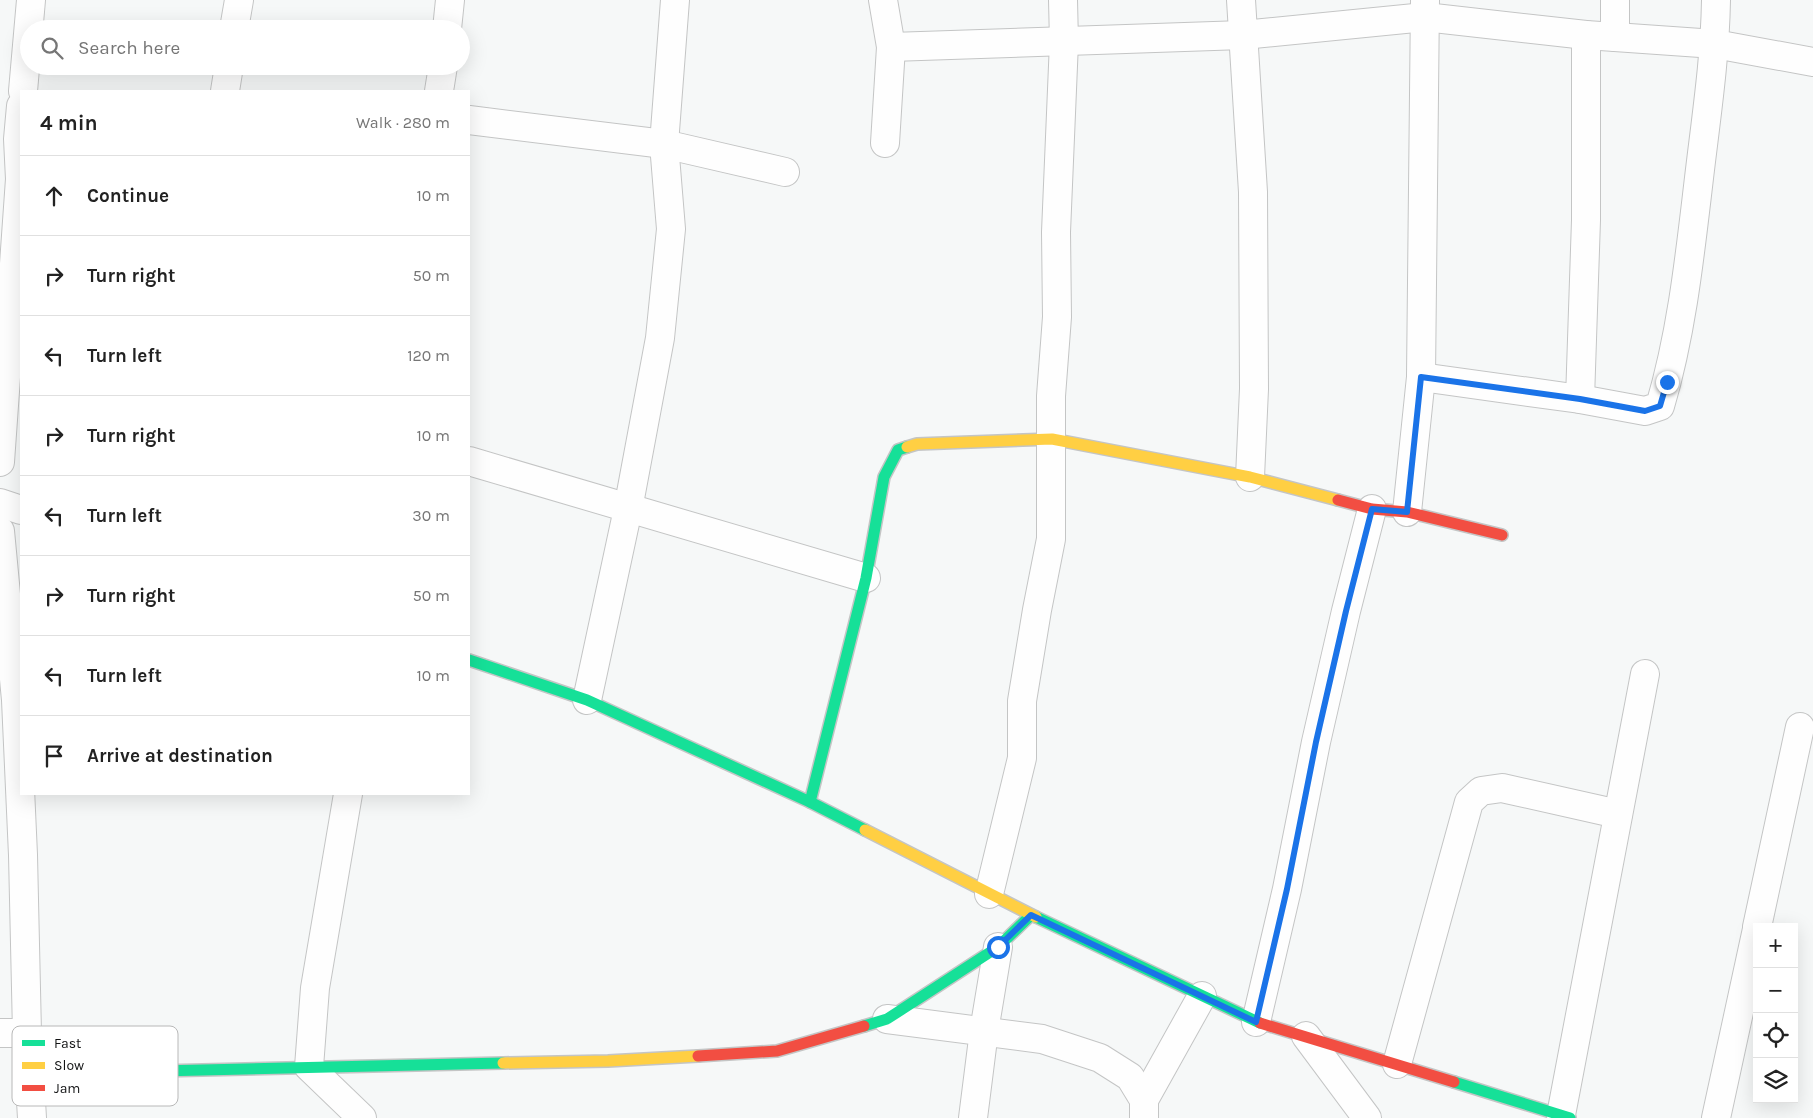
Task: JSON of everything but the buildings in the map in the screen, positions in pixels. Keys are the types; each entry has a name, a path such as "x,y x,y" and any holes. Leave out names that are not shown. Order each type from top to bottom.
{"street":[{"path":"28,20 30,0"},
{"path":"236,20 239,0"},
{"path":"448,20 450,0"},
{"path":"587,700 628,509 660,338 671,228 664,144 675,0"},
{"path":"883,0 891,47 884,142"},
{"path":"989,894 1022,758 1022,701 1036,610 1051,539 1051,396 1057,317 1056,232 1064,42 1063,0"},
{"path":"1241,0 1253,192 1254,389 1250,477"},
{"path":"1615,0 1615,37"},
{"path":"1421,377 1580,399 1645,411 1660,406 1667,382 1687,277 1715,44 1716,0"},
{"path":"891,47 1243,35 1425,8 1586,35 1715,44 1813,62"},
{"path":"1407,512 1421,377 1425,8"},
{"path":"1580,399 1586,220 1586,35"},
{"path":"23,90 24,75"},
{"path":"225,90 228,75"},
{"path":"439,90 441,75"},
{"path":"20,109 9,137 20,176"},
{"path":"470,120 664,144 785,172"},
{"path":"0,462 20,192"},
{"path":"810,802 866,578 884,477 898,450 917,444 1052,439 1250,477 1372,509 1407,512 1502,535"},
{"path":"470,461 866,578"},
{"path":"0,503 20,510"},
{"path":"1256,1022 1287,889 1320,724 1372,509"},
{"path":"0,531 6,659 16,700 11,853 26,1026"},
{"path":"470,660 587,700 810,802 1031,915 1256,1022 1565,1117 1644,674"},
{"path":"1758,923 1800,727"},
{"path":"1397,1064 1469,802 1481,791 1502,788 1618,814"},
{"path":"309,1067 316,988 348,795"},
{"path":"178,1070 608,1061 777,1050 886,1019 998,947 1031,915"},
{"path":"973,1118 984,1032 998,947"},
{"path":"1716,1118 1753,947"},
{"path":"1144,1109 1202,996"},
{"path":"886,1019 1042,1039 1100,1058 1130,1077 1144,1109"},
{"path":"1306,1036 1367,1118"},
{"path":"309,1067 362,1118"}],"traffic: fast":[{"path":"810,802 866,578 884,477 898,450 907,447"},
{"path":"470,660 587,700 810,802 865,830"},
{"path":"864,1026 887,1019 998,947 1031,915"},
{"path":"1036,917 1260,1023"},
{"path":"178,1071 503,1063"},
{"path":"1454,1082 1570,1118"}],"traffic: slow":[{"path":"907,447 917,444 1052,439 1250,477 1338,500"},
{"path":"865,830 1036,917"},
{"path":"503,1063 608,1061 698,1056"}],"traffic: jam":[{"path":"1338,500 1372,509 1407,512 1502,535"},
{"path":"1260,1023 1454,1082"},
{"path":"698,1056 777,1051 864,1026"}],"route":[{"path":"998,947 1031,915 1256,1022 1287,889 1316,742 1372,509 1407,512 1421,377 1580,399 1645,411 1660,406 1667,382"}]}
